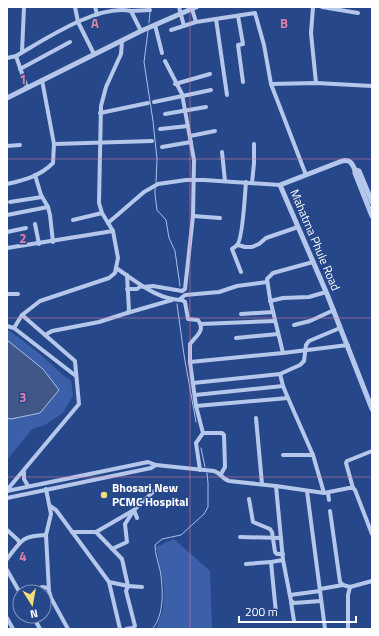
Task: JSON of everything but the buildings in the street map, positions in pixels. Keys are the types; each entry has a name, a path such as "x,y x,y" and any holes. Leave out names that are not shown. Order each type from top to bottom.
{"street":[{"path":"22,52 24,7"},
{"path":"75,7 78,22 94,54"},
{"path":"95,7 97,14"},
{"path":"105,7 106,12"},
{"path":"179,7 184,26"},
{"path":"313,7 311,33 316,83"},
{"path":"322,7 358,13"},
{"path":"350,12 352,7"},
{"path":"7,98 155,24 194,8 196,22"},
{"path":"7,58 16,56 88,17 113,10 150,10"},
{"path":"131,11 141,31"},
{"path":"171,30 196,22 255,13 264,45 270,84 306,175"},
{"path":"238,16 243,44 238,44 242,82"},
{"path":"216,18 227,95"},
{"path":"155,24 162,53"},
{"path":"14,328 22,315 40,301 109,278 115,273 118,258 113,230 102,213 99,203 99,142 102,98 121,54 122,41"},
{"path":"20,69 70,42"},
{"path":"16,56 26,88"},
{"path":"127,289 154,286 182,291 184,289 193,216 194,160 182,97 165,61"},
{"path":"175,84 210,74"},
{"path":"7,184 26,180 35,176 53,162 54,144 42,80"},
{"path":"270,84 316,83 372,86"},
{"path":"154,102 211,90"},
{"path":"100,113 148,103"},
{"path":"165,114 206,107"},
{"path":"160,129 188,126"},
{"path":"190,136 215,131"},
{"path":"54,144 152,141"},
{"path":"162,147 191,142"},
{"path":"252,183 254,144"},
{"path":"7,146 20,145"},
{"path":"222,152 225,181"},
{"path":"280,185 346,160 352,164 355,170 354,173 372,216"},
{"path":"355,170 359,171 372,202"},
{"path":"35,176 42,196 48,207 53,242"},
{"name":"Mahatma Phule Road","path":"108,223 158,184 194,180 280,185 334,310 372,409"},
{"path":"241,272 232,251 233,248 238,245 242,228 246,182"},
{"path":"10,202 42,196"},
{"path":"7,215 48,207"},
{"path":"73,220 102,213"},
{"path":"193,216 220,218"},
{"path":"35,224 39,244"},
{"path":"238,245 252,247 259,244 266,238 298,227"},
{"path":"7,232 26,228"},
{"path":"7,248 53,242 113,230"},
{"path":"283,353 266,282 269,276 273,273 313,262"},
{"path":"116,268 142,287 173,300"},
{"path":"127,275 129,311 127,313"},
{"path":"179,300 185,295 219,292 237,286 266,282"},
{"path":"270,301 283,298 309,297 326,292"},
{"path":"7,294 18,294"},
{"path":"45,335 52,332 99,322 173,300 182,300 186,302 188,319 198,320 201,324 275,321"},
{"path":"294,325 310,321 334,310"},
{"path":"241,314 273,312"},
{"path":"7,491 79,404 75,361 22,315"},
{"path":"201,324 200,332 190,344 190,362 196,406 203,434"},
{"path":"7,326 14,328 76,376"},
{"path":"193,383 280,374 300,365 305,359 306,345 308,341 340,328"},
{"path":"236,338 278,334"},
{"path":"190,362 306,351 348,345"},
{"path":"280,374 283,386 313,455 329,500"},
{"path":"195,395 283,386"},
{"path":"196,406 288,398"},
{"path":"256,418 262,484"},
{"path":"200,470 196,443 203,434 222,433 224,435 225,467 221,474"},
{"path":"372,451 347,461 346,463 353,488 372,534"},
{"path":"283,455 313,455"},
{"path":"7,491 143,462 151,462 156,465 214,471 221,474 225,480 229,482 262,484 326,493 353,488"},
{"path":"7,498 151,468 156,465"},
{"path":"24,472 26,494"},
{"path":"276,486 283,560 292,602 294,621"},
{"path":"12,490 14,496"},
{"path":"46,490 51,514 46,535 48,584"},
{"path":"307,490 325,629"},
{"path":"72,532 96,532 134,510 154,491"},
{"path":"249,499 253,522 270,529 273,537 275,552 277,554 283,554"},
{"path":"50,506 56,510 109,582 120,629"},
{"path":"134,510 137,518"},
{"path":"112,549 127,542 125,524 134,510"},
{"path":"330,511 340,582 343,585"},
{"path":"7,530 19,542"},
{"path":"96,532 122,559 128,586 126,591 135,628 126,629"},
{"path":"7,559 19,542 29,536 46,535"},
{"path":"240,537 281,538"},
{"path":"246,564 283,560"},
{"path":"272,562 276,613"},
{"path":"7,570 15,584"},
{"path":"290,595 343,585 350,586 372,581"},
{"path":"109,582 142,588"},
{"path":"348,629 348,595 350,586"},
{"path":"52,600 68,629"},
{"path":"292,602 321,601"},
{"path":"7,618 13,629"}],"shaded area":[{"path":"7,330 40,354 64,376 71,380 73,396 63,413 45,425 32,429 7,460"},
{"path":"7,340 43,369 59,390 40,413 11,419 7,418"},
{"path":"174,539 210,571 212,629 156,629 163,610 164,587 156,547"}],"waterway":[{"path":"149,23 150,12"},
{"path":"148,31 144,62 157,159 156,183"},
{"path":"155,188 157,210 166,220 169,238 175,251 180,286"},
{"path":"177,304 196,422"},
{"path":"201,448 205,467"},
{"path":"152,629 159,617 162,601 161,577 155,545 162,539 181,535 204,514 208,507 207,473"}],"place":[{"name":"Bhosari New PCMC Hospital","path":"104,495"}]}
